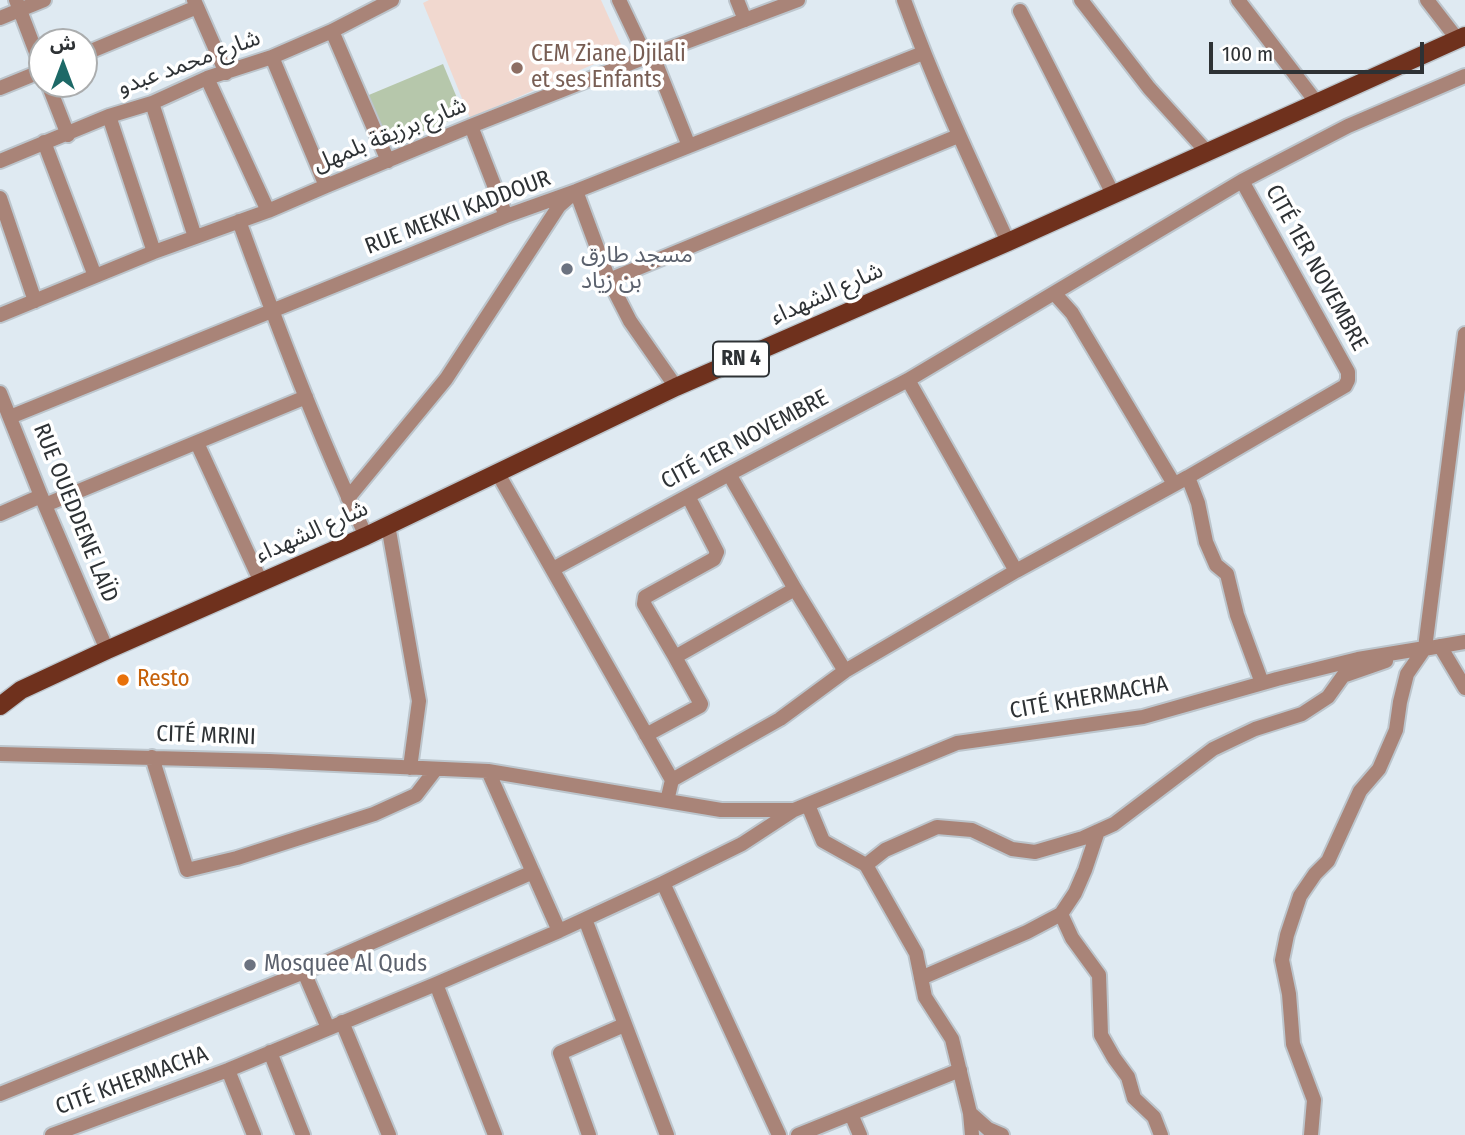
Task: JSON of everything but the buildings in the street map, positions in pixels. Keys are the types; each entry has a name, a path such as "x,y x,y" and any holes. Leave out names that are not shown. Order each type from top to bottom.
{"main road":[{"name":"شارع الشهداء","path":"21,690 388,526 676,387 1008,242 1461,38"},
{"path":"0,693 21,690"},
{"name":"RN 4","path":"0,706 21,690"}],"street":[{"path":"0,18 18,5 44,0"},
{"name":"شارع محمد عبدو","path":"0,162 109,116 152,103 207,78 272,57 332,31 392,0"},
{"path":"619,0 650,56 689,146"},
{"path":"737,0 745,20"},
{"name":"شارع برزيقة بلمهل","path":"0,315 154,252 268,211 650,56 798,0"},
{"path":"904,0 958,136 1008,242"},
{"path":"1080,0 1149,88 1207,152"},
{"path":"1238,0 1317,103"},
{"path":"1427,0 1461,38"},
{"path":"98,48 195,3 226,73"},
{"path":"18,5 28,32"},
{"path":"1020,11 1114,194"},
{"path":"332,31 388,161"},
{"name":"RUE MEKKI KADDOUR","path":"10,417 506,216 576,191 923,53"},
{"path":"272,57 326,186"},
{"path":"0,88 28,76"},
{"path":"1242,181 1348,126 1465,76"},
{"path":"207,78 268,211"},
{"path":"53,98 68,135"},
{"path":"152,103 195,237"},
{"path":"109,116 154,252"},
{"path":"471,127 506,216"},
{"path":"609,280 958,136"},
{"path":"44,142 95,276"},
{"name":"CITÉ 1ER NOVEMBRE","path":"552,569 908,380 1242,181 1348,372 1345,386 1188,477 1016,571 845,671 780,719 672,780"},
{"path":"348,498 446,379 559,206 576,191 609,280 629,321 676,387"},
{"path":"0,198 35,301"},
{"path":"239,221 306,397 366,536"},
{"path":"1054,293 1072,313 1174,484"},
{"path":"1311,1135 1314,1100 1293,1044 1289,994 1282,960 1287,934 1300,896 1328,861 1360,790 1379,769 1396,730 1407,674 1425,648 1465,334"},
{"path":"908,380 1016,571"},
{"name":"RUE OUEDDENE LAÏD","path":"0,393 107,650"},
{"path":"0,514 197,443 306,397"},
{"path":"197,443 261,582"},
{"path":"497,472 672,780 667,801"},
{"path":"729,474 845,671"},
{"path":"1188,477 1198,503 1206,542 1216,565 1227,574 1237,615 1262,683"},
{"path":"646,735 701,704 644,604 645,597 717,556 718,552 688,496"},
{"path":"388,526 419,701 410,768"},
{"path":"675,657 795,589"},
{"path":"866,865 885,850 937,827 972,830 1012,849 1035,852 1083,838 1114,824 1213,749 1255,729 1301,714 1328,697 1343,676 1425,648 1465,642"},
{"path":"1440,646 1465,688"},
{"name":"CITÉ KHERMACHA","path":"52,1135 228,1070 559,931 742,844 794,810 957,743 1143,717 1358,659 1425,648"},
{"name":"CITÉ MRINI","path":"0,754 488,771 721,810 794,810"},
{"path":"152,758 187,870 237,858 374,814 416,794 436,769"},
{"path":"488,771 559,931"},
{"path":"808,805 823,841 866,865 916,953 925,998 952,1039 970,1113 972,1135"},
{"path":"921,978 1027,932 1061,914 1085,870 1098,831"},
{"path":"0,1094 304,972 533,872"},
{"path":"663,883 779,1135"},
{"path":"1061,914 1072,938 1099,975 1101,1034 1128,1077 1134,1098 1154,1117 1161,1135"},
{"path":"585,919 667,1135"},
{"path":"304,972 335,1025 388,1135"},
{"path":"436,984 495,1135"},
{"path":"589,1135 560,1053 624,1025"},
{"path":"270,1052 303,1135"},
{"name":"CITÉ KHERMACHA","path":"228,1070 254,1135"},
{"path":"798,1135 960,1070"},
{"path":"970,1113 988,1129 1002,1135"},
{"path":"850,1114 860,1135"}],"shaded area":[{"name":"CEM Ziane Djilali et ses Enfants","path":"429,0 601,0 624,51 470,118 423,3"}],"green space":[{"path":"443,64 464,115 384,147 364,97"}],"place":[{"name":"CEM Ziane Djilali et ses Enfants","path":"517,68"},
{"name":"مسجد طارق بن زياد","path":"567,269"},
{"name":"Resto","path":"123,680"},
{"name":"Mosquee Al Quds","path":"250,965"}]}
